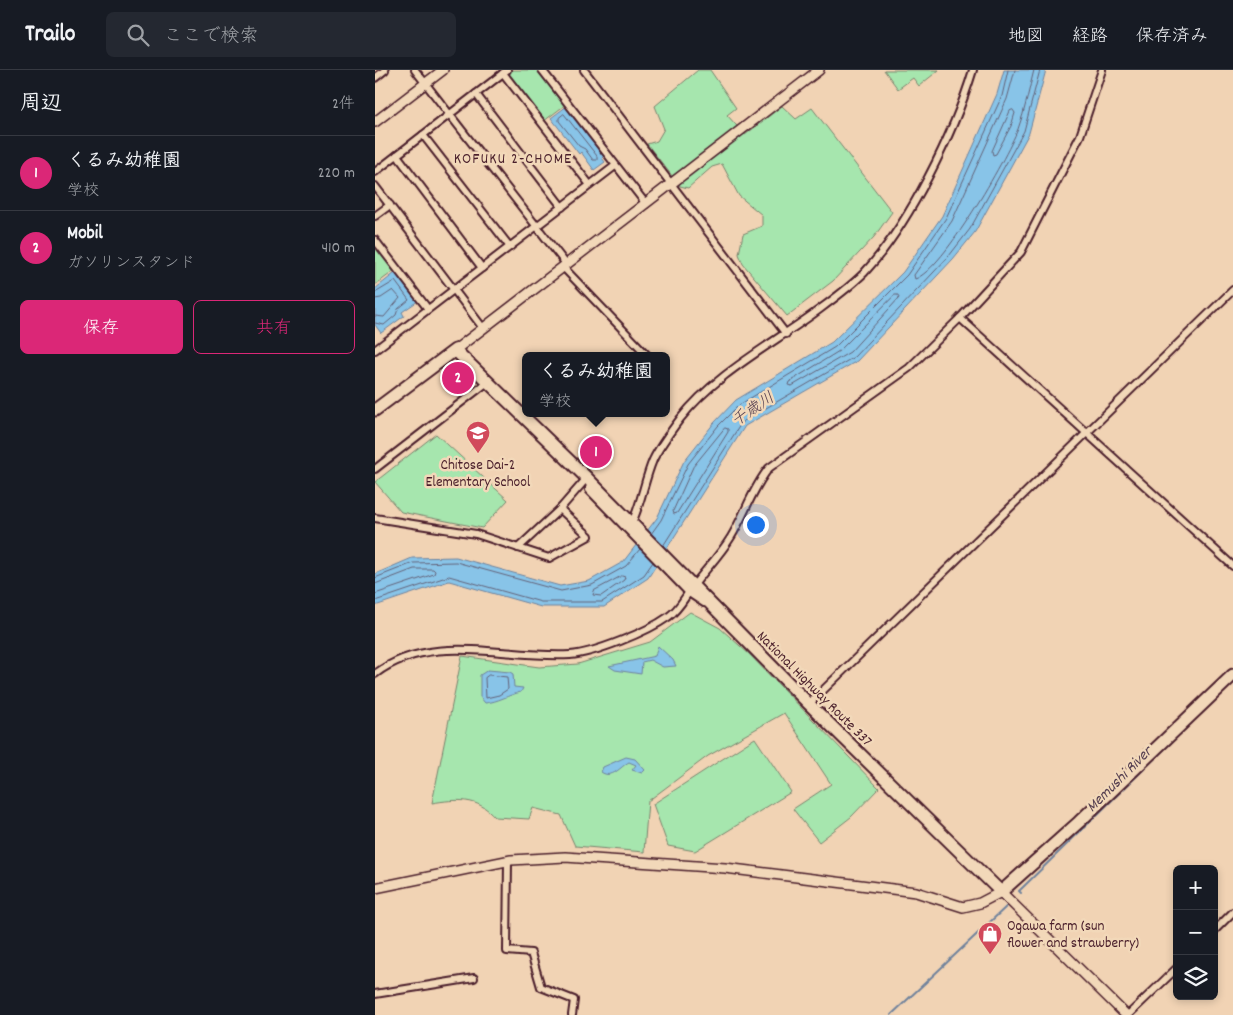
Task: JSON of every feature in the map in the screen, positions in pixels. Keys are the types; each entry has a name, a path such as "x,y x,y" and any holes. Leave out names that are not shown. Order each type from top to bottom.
{"highway":[{"name":"National Highway Route 337","path":"455,350 522,414"},
{"path":"376,407 455,350"},
{"name":"National Highway Route 337","path":"525,417 691,589 722,615 809,704 1001,892"},
{"path":"1001,892 1079,822 1233,675"}],"street":[{"path":"376,75 385,70"},
{"path":"415,70 564,266 643,352"},
{"path":"375,122 443,70"},
{"path":"542,70 646,204"},
{"path":"584,70 786,334"},
{"path":"455,350 819,70"},
{"path":"625,519 644,495 653,460 693,404 730,373 842,292 863,273 887,243 933,164 956,116 973,70"},
{"path":"375,674 388,664 431,652 451,649 542,655 572,654 595,649 620,640 668,617 680,606 731,538 755,487 769,468 909,368 960,318 1021,252 1080,136 1102,70"},
{"path":"375,172 505,72 590,185"},
{"path":"476,94 562,207"},
{"path":"423,135 510,247"},
{"path":"397,155 482,268"},
{"path":"376,346 428,310 615,166"},
{"path":"375,186 483,328"},
{"path":"375,216 390,205"},
{"path":"375,240 428,310"},
{"path":"809,704 1233,290"},
{"path":"960,318 1233,566"},
{"path":"375,469 489,381"},
{"path":"518,548 588,481"},
{"path":"375,518 459,531 549,558 589,536 560,509"},
{"path":"375,888 508,861 565,857 707,866 916,892 963,906 980,903 1001,892 1127,1015 1173,972"},
{"path":"508,861 507,951 531,953 541,987 574,1000 573,1015"},
{"path":"1218,927 1233,912"},
{"path":"375,994 475,978"}],"green space":[{"path":"512,70 538,70 565,105 544,121 507,74"},
{"path":"698,70 710,70 736,108 727,115 745,135 782,106 796,119 812,108 892,212 874,237 833,281 787,316 743,264 739,254 743,234 762,226 762,215 739,196 722,164 712,167 688,188 680,186 647,144 657,141 664,129 655,106"},
{"path":"884,70 939,70 919,86 913,78 898,89"},
{"path":"375,246 394,271 375,285"},
{"path":"436,434 508,500 482,528 401,512 375,482"},
{"path":"690,612 720,628 749,654 879,788 851,817 819,842 793,809 831,784 784,713 708,756 648,801 644,852 575,846 561,815 533,808 529,819 495,817 481,806 466,801 432,803 462,656 539,667 578,664 650,642"},
{"path":"755,738 791,792 695,851 668,846 653,804"}],"water":[{"name":"千歳川","path":"1004,70 1046,70 1029,133 975,232 953,259 857,361 745,426 648,578 604,607 541,607 449,581 375,606 375,574 412,558 456,557 560,586 589,581 623,562 657,518 684,461 714,423 736,400 832,342 903,272 942,216 997,94"},
{"path":"567,106 604,156 602,158 605,162 594,170 551,118"},
{"path":"395,273 418,301 402,312 404,316 381,333 375,325 375,289"},
{"path":"658,646 673,660 676,666 663,667 650,660 642,662 641,674 615,670 609,666 655,656"},
{"path":"488,670 510,672 513,674 514,687 523,688 521,692 485,703 480,697 480,675"},
{"path":"626,757 635,759 645,770 642,773 632,770 636,765 629,762 616,772 605,774 601,772 603,767"}],"waterway":[{"name":"Memushi River","path":"1021,893 1019,891 1225,690"},
{"name":"Memushi River","path":"891,1015 1007,906"}],"place":[{"name":"Mobil","path":"458,378"},
{"name":"くるみ幼稚園","path":"596,452"},
{"name":"Chitose Dai-2 Elementary School","path":"478,454"},
{"name":"Ogawa farm (sun flower and strawberry)","path":"990,955"}],"district":[{"name":"KOFUKU 2-CHOME","path":"513,157"}]}
